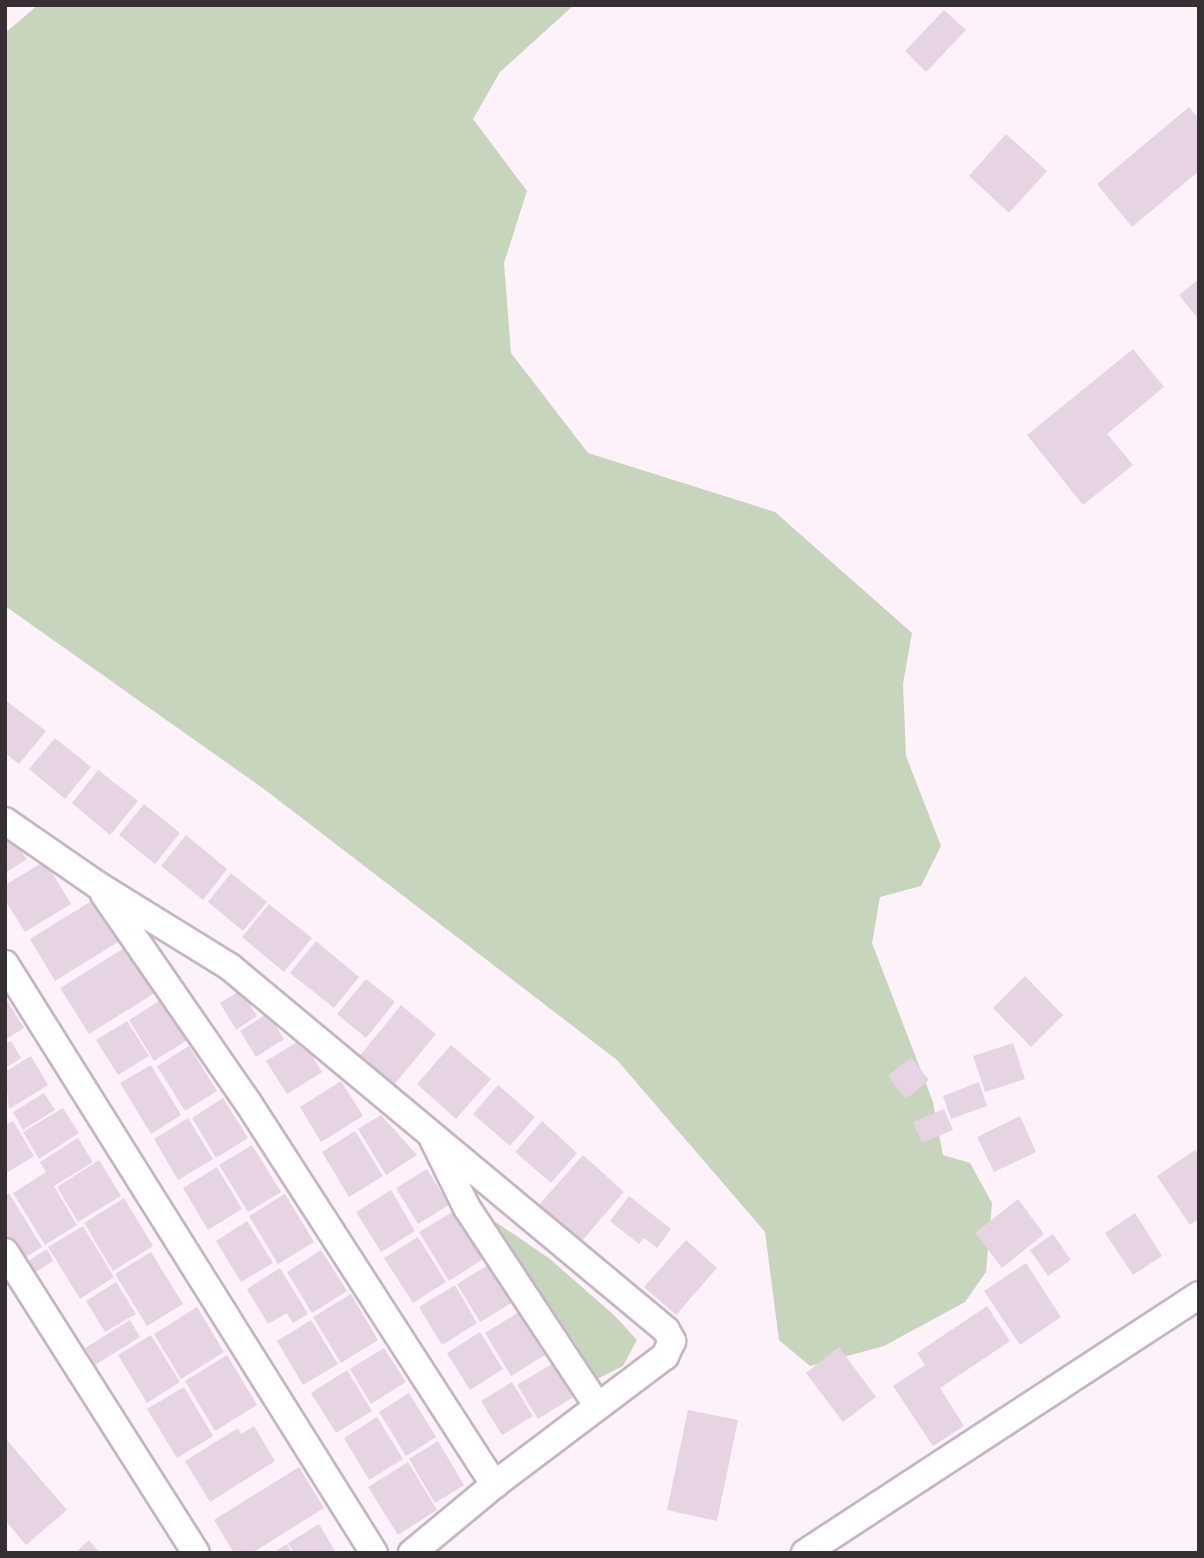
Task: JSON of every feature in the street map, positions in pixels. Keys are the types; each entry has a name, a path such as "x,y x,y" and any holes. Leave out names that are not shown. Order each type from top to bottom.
{"street":[{"path":"5,821 99,886 230,967 429,1131 669,1336 671,1349 665,1356 494,1485 412,1553"},
{"path":"99,886 247,1101 494,1485"},
{"path":"5,964 374,1553"},
{"path":"429,1131 467,1208 597,1405"},
{"path":"5,1252 196,1553"},
{"path":"805,1553 1199,1295"}],"green space":[{"path":"38,5 574,5 500,72 473,119 527,191 504,263 511,353 588,453 775,512 912,633 903,684 906,756 941,846 921,886 880,897 872,943 933,1102 943,1155 970,1163 992,1203 986,1272 965,1302 884,1346 810,1366 779,1340 765,1232 617,1060 264,789 5,606 5,33"},
{"path":"487,1216 550,1259 615,1316 637,1340 623,1366 593,1381 577,1346"}],"building":[{"path":"944,10 966,30 926,72 905,51"},
{"path":"1189,107 1199,119 1199,171 1132,227 1097,184"},
{"path":"1006,134 1047,171 1009,213 969,176"},
{"path":"1199,279 1199,320 1179,295"},
{"path":"1133,349 1164,387 1107,434 1133,465 1083,505 1027,435"},
{"path":"5,700 46,731 19,764 5,753"},
{"path":"55,738 91,767 65,799 29,769"},
{"path":"98,770 138,801 110,835 72,803"},
{"path":"144,804 180,833 155,864 119,835"},
{"path":"5,832 27,859 5,873"},
{"path":"186,835 227,869 203,900 161,866"},
{"path":"45,861 71,904 25,932 5,900 5,885"},
{"path":"231,873 267,902 243,931 208,902"},
{"path":"98,897 123,939 55,981 30,939"},
{"path":"269,904 312,938 284,972 242,937"},
{"path":"316,941 359,977 334,1008 290,973"},
{"path":"129,945 158,991 89,1034 60,988"},
{"path":"1025,976 1063,1015 1031,1047 993,1008"},
{"path":"366,979 395,1002 366,1038 337,1014"},
{"path":"241,990 257,1016 236,1030 220,1003"},
{"path":"5,997 24,1028 5,1040"},
{"path":"164,998 189,1039 154,1061 129,1020"},
{"path":"401,1005 436,1034 393,1086 358,1058"},
{"path":"268,1013 284,1039 256,1057 240,1031"},
{"path":"127,1021 149,1056 118,1075 96,1040"},
{"path":"302,1039 322,1072 287,1094 266,1061"},
{"path":"11,1041 21,1058 5,1068 5,1044"},
{"path":"1013,1043 1025,1079 985,1092 973,1056"},
{"path":"451,1045 491,1079 456,1119 417,1084"},
{"path":"189,1046 217,1091 185,1111 157,1066"},
{"path":"31,1056 48,1085 9,1109 5,1072"},
{"path":"911,1057 929,1080 906,1099 888,1076"},
{"path":"151,1065 181,1115 151,1134 120,1083"},
{"path":"341,1081 363,1116 321,1142 300,1107"},
{"path":"979,1082 987,1106 951,1119 943,1096"},
{"path":"498,1085 535,1117 510,1146 473,1114"},
{"path":"44,1093 55,1110 23,1130 13,1112"},
{"path":"223,1098 248,1138 216,1158 192,1118"},
{"path":"63,1108 79,1133 39,1159 23,1132"},
{"path":"944,1109 953,1130 922,1143 913,1122"},
{"path":"381,1115 417,1155 386,1175 358,1129"},
{"path":"1020,1116 1036,1152 994,1172 977,1137"},
{"path":"188,1118 213,1159 178,1180 154,1139"},
{"path":"13,1121 34,1156 5,1174 5,1125"},
{"path":"542,1121 577,1153 551,1183 515,1152"},
{"path":"355,1131 383,1176 349,1197 322,1152"},
{"path":"78,1138 93,1162 54,1186 77,1225 45,1245 13,1193 46,1172 40,1162"},
{"path":"252,1145 281,1192 248,1212 219,1165"},
{"path":"1195,1150 1199,1156 1199,1219 1190,1225 1157,1176"},
{"path":"583,1155 624,1192 580,1243 538,1206"},
{"path":"99,1160 121,1196 78,1222 57,1187"},
{"path":"217,1167 242,1209 208,1230 183,1188"},
{"path":"427,1169 449,1205 418,1224 396,1188"},
{"path":"391,1190 415,1231 381,1252 356,1212"},
{"path":"9,1193 42,1247 21,1260 5,1233 5,1196"},
{"path":"285,1194 314,1242 278,1264 249,1216"},
{"path":"629,1196 671,1229 657,1248 644,1238 639,1244 610,1221"},
{"path":"124,1198 153,1246 113,1271 84,1223"},
{"path":"1018,1199 1044,1234 1002,1268 975,1233"},
{"path":"454,1211 483,1259 449,1281 419,1232"},
{"path":"1135,1213 1162,1256 1133,1275 1105,1233"},
{"path":"247,1221 273,1263 241,1282 216,1241"},
{"path":"83,1226 114,1277 80,1299 48,1247"},
{"path":"1053,1234 1071,1260 1048,1276 1030,1250"},
{"path":"418,1237 446,1282 413,1303 384,1258"},
{"path":"686,1240 717,1268 676,1315 644,1287"},
{"path":"47,1249 53,1261 34,1273 27,1262"},
{"path":"321,1250 347,1291 312,1313 287,1272"},
{"path":"151,1252 183,1304 147,1326 115,1274"},
{"path":"1026,1263 1061,1317 1020,1345 984,1291"},
{"path":"490,1264 513,1302 480,1322 457,1284"},
{"path":"280,1268 308,1314 293,1323 287,1313 268,1324 247,1289"},
{"path":"116,1282 136,1314 105,1332 86,1301"},
{"path":"455,1285 477,1323 442,1345 419,1307"},
{"path":"351,1294 378,1340 341,1363 313,1317"},
{"path":"987,1306 1010,1341 940,1388 964,1426 933,1446 893,1386 925,1365 917,1353"},
{"path":"197,1307 224,1352 181,1379 154,1334"},
{"path":"519,1312 545,1355 511,1376 485,1333"},
{"path":"130,1320 140,1337 95,1365 85,1348"},
{"path":"311,1320 338,1364 303,1385 277,1341"},
{"path":"480,1332 503,1369 470,1390 447,1353"},
{"path":"151,1335 180,1382 147,1403 118,1355"},
{"path":"839,1347 876,1397 843,1422 806,1373"},
{"path":"384,1348 406,1382 371,1404 350,1369"},
{"path":"227,1355 257,1405 215,1431 185,1381"},
{"path":"555,1362 575,1396 538,1419 517,1385"},
{"path":"347,1370 372,1411 336,1433 311,1393"},
{"path":"512,1382 533,1416 502,1435 481,1401"},
{"path":"184,1387 213,1436 177,1458 147,1409"},
{"path":"409,1393 436,1437 406,1456 379,1412"},
{"path":"688,1410 738,1420 717,1521 667,1510"},
{"path":"377,1417 403,1459 369,1480 344,1438"},
{"path":"254,1426 275,1461 210,1502 185,1461 238,1428 241,1434"},
{"path":"5,1438 67,1510 26,1545 5,1520"},
{"path":"438,1441 464,1485 435,1503 409,1459"},
{"path":"408,1462 437,1510 398,1535 368,1487"},
{"path":"299,1467 324,1508 252,1553 234,1553 214,1520"},
{"path":"319,1524 336,1553 294,1553 288,1543"},
{"path":"89,1540 100,1553 75,1553"},
{"path":"287,1544 292,1553 272,1553"}]}
